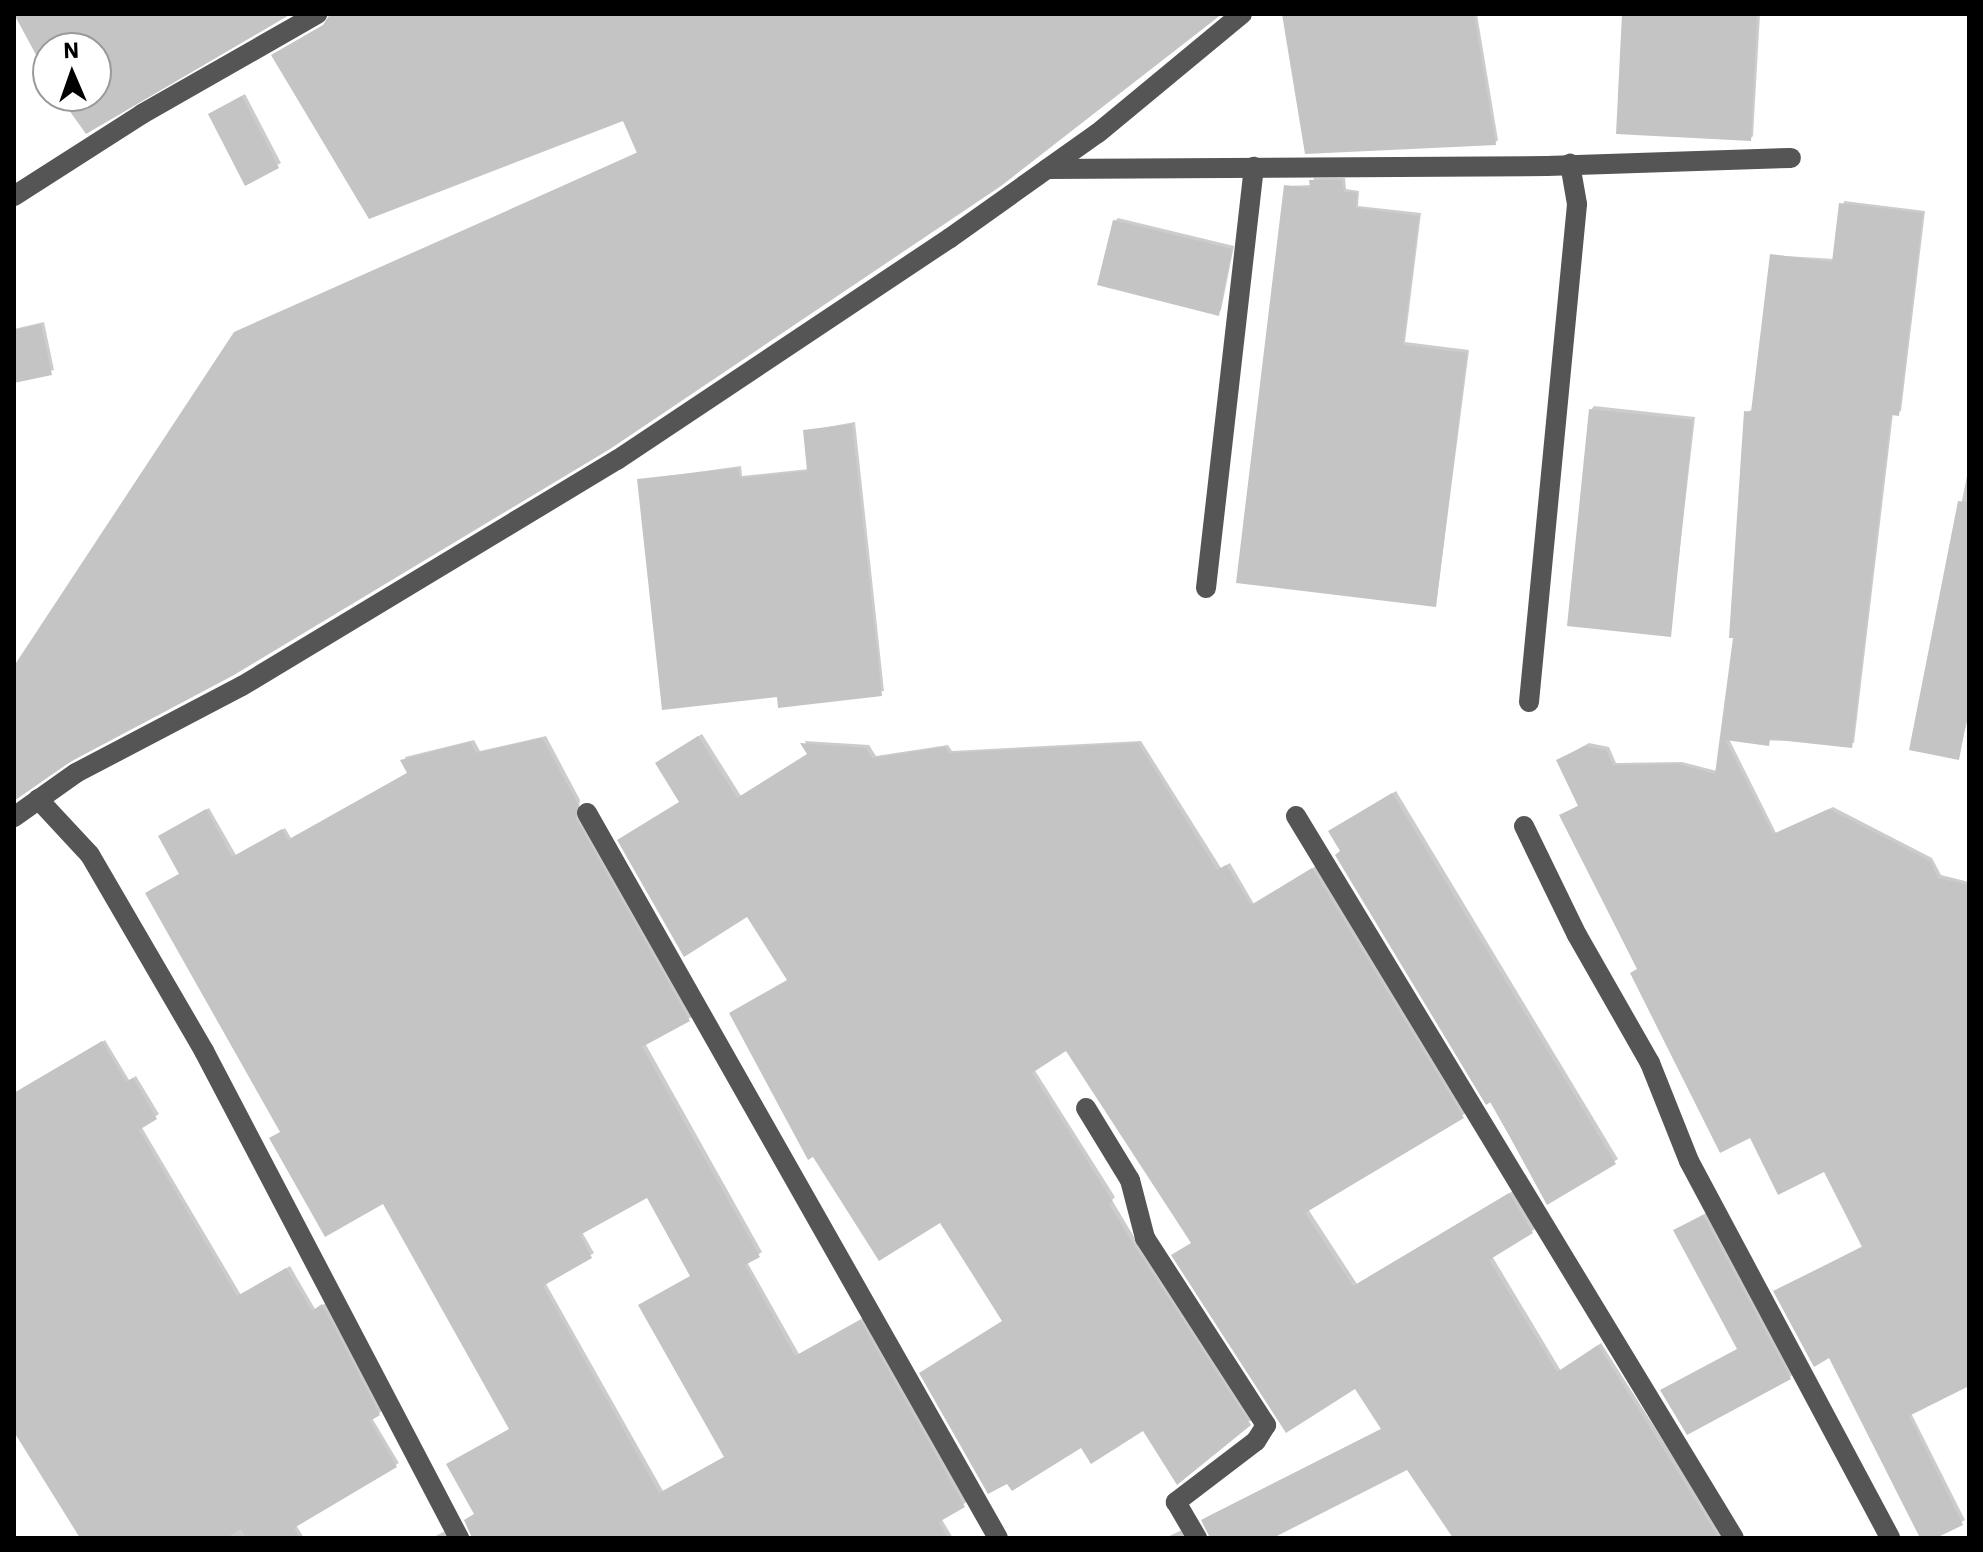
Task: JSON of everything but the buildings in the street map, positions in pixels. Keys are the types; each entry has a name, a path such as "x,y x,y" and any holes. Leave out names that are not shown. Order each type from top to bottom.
{"street":[{"path":"14,196 317,14"},
{"path":"14,817 38,799 242,686 617,460 1047,169 1242,14"},
{"path":"1047,169 1570,164 1791,158"},
{"path":"1529,702 1577,204 1570,164"},
{"path":"1206,588 1254,167"},
{"path":"38,799 90,855 204,1051 459,1538"},
{"path":"587,813 998,1538"},
{"path":"1296,816 1734,1538"},
{"path":"1524,826 1577,935 1650,1063 1689,1161 1890,1538"},
{"path":"1086,1108 1130,1180 1145,1238 1266,1425 1256,1441 1176,1502 1197,1538"}]}
